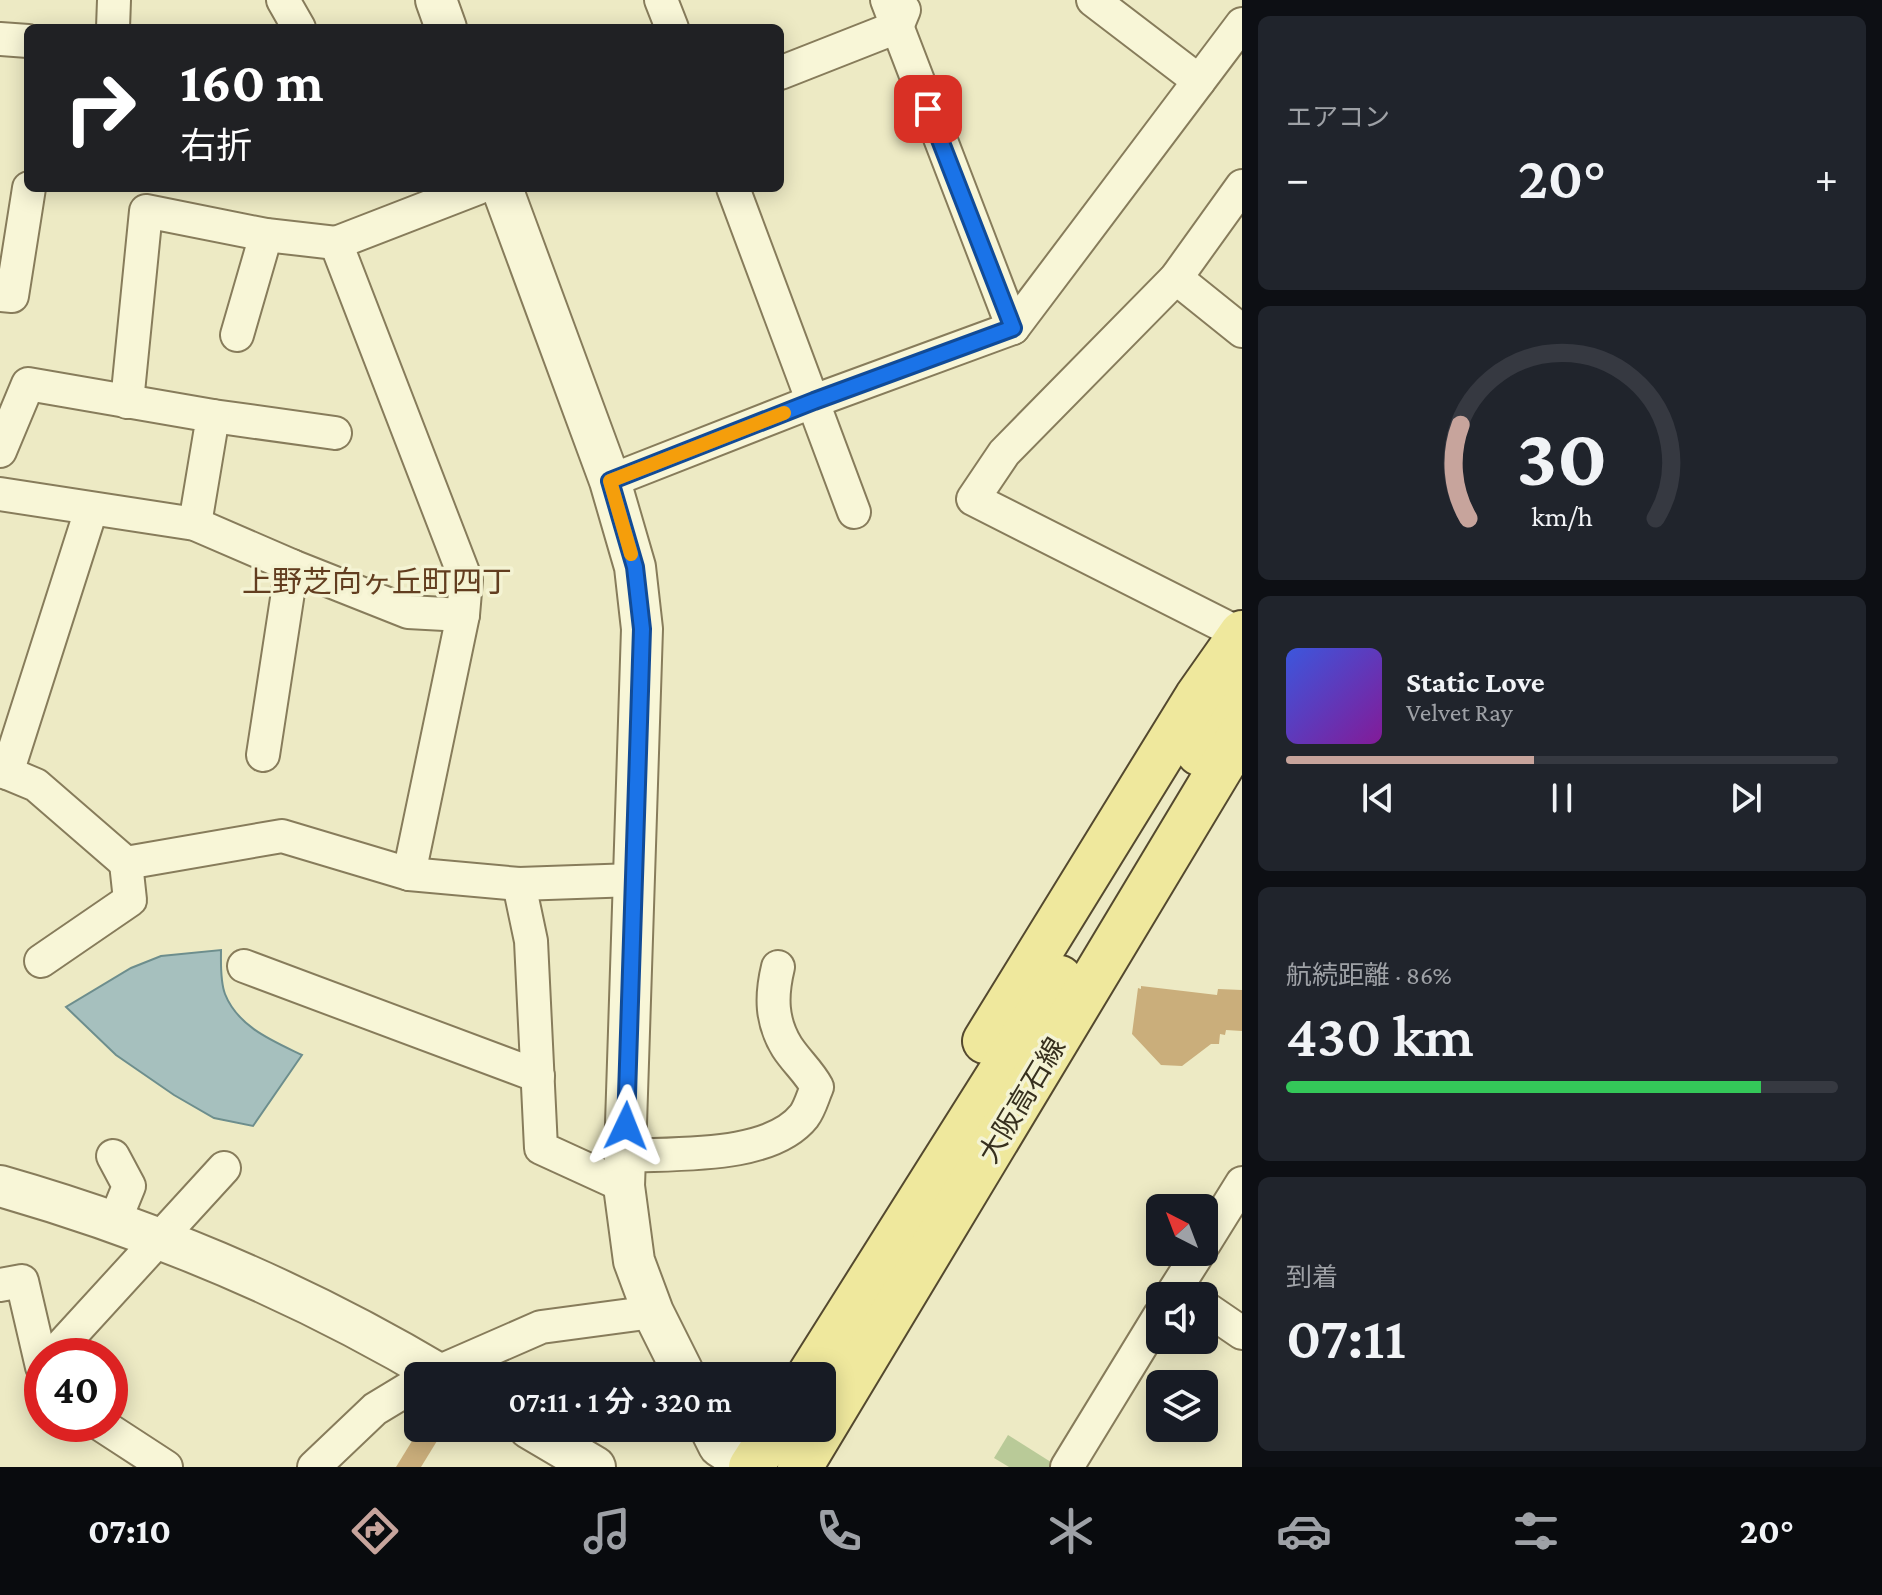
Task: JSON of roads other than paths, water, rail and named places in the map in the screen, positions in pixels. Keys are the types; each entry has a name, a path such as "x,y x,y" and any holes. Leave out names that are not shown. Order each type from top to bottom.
{"main road":[{"path":"1242,634 1197,697 925,1139 901,1265 955,1249 981,1215 1242,788"},
{"name":"大阪高石線","path":"800,1467 901,1265 1050,994 1242,683"},
{"name":"大阪高石線","path":"821,1362 901,1265 1242,732"},
{"path":"751,1467 767,1442"}],"street":[{"path":"113,24 114,0"},
{"path":"283,0 297,24"},
{"path":"436,0 445,24"},
{"path":"661,0 670,24"},
{"path":"1093,0 1199,81"},
{"path":"1235,0 1242,5"},
{"path":"784,71 897,9 1013,328"},
{"path":"610,481 1013,328 1242,24"},
{"path":"0,39 24,41"},
{"path":"0,179 24,185"},
{"path":"1242,186 1176,278 1004,453 973,499 1242,634"},
{"path":"0,295 12,296 27,192"},
{"path":"127,402 145,200 266,235 336,243 468,192"},
{"path":"503,192 610,481 635,567 642,629 624,1171 634,1261 653,1312 678,1362"},
{"path":"735,192 854,512"},
{"path":"237,335 266,235"},
{"path":"336,243 466,580 463,615 409,874"},
{"path":"1176,278 1242,331"},
{"path":"0,451 28,384 213,416 335,433"},
{"path":"195,524 213,416"},
{"path":"0,494 195,524 408,612 463,615"},
{"path":"41,961 130,900 126,863 36,785 3,772 91,510"},
{"path":"263,755 292,566"},
{"path":"126,863 282,836 409,874 519,884 634,880"},
{"path":"519,884 531,941 541,1148 624,1171 743,1148 777,1137 804,1116 817,1087 787,1046 772,1010 778,967"},
{"path":"244,966 538,1076"},
{"path":"113,1156 129,1186 114,1223"},
{"path":"69,1338 224,1168"},
{"path":"1218,1222 1242,1183"},
{"path":"0,1186 51,1200 243,1273 350,1323 408,1362"},
{"path":"0,1285 22,1281 35,1338"},
{"path":"464,1362 541,1327 653,1312"},
{"path":"1218,1317 1242,1333"},
{"path":"1067,1467 1146,1343"},
{"path":"314,1467 375,1409 404,1392"},
{"path":"128,1442 166,1467"},
{"path":"553,1442 595,1467"},
{"path":"717,1442 751,1467"}],"water":[{"path":"221,950 223,989 231,1006 258,1032 302,1055 253,1126 214,1118 174,1095 116,1055 66,1007 131,968 161,956"}],"district":[{"name":"上野芝向ヶ丘町四丁","path":"377,581"}]}
